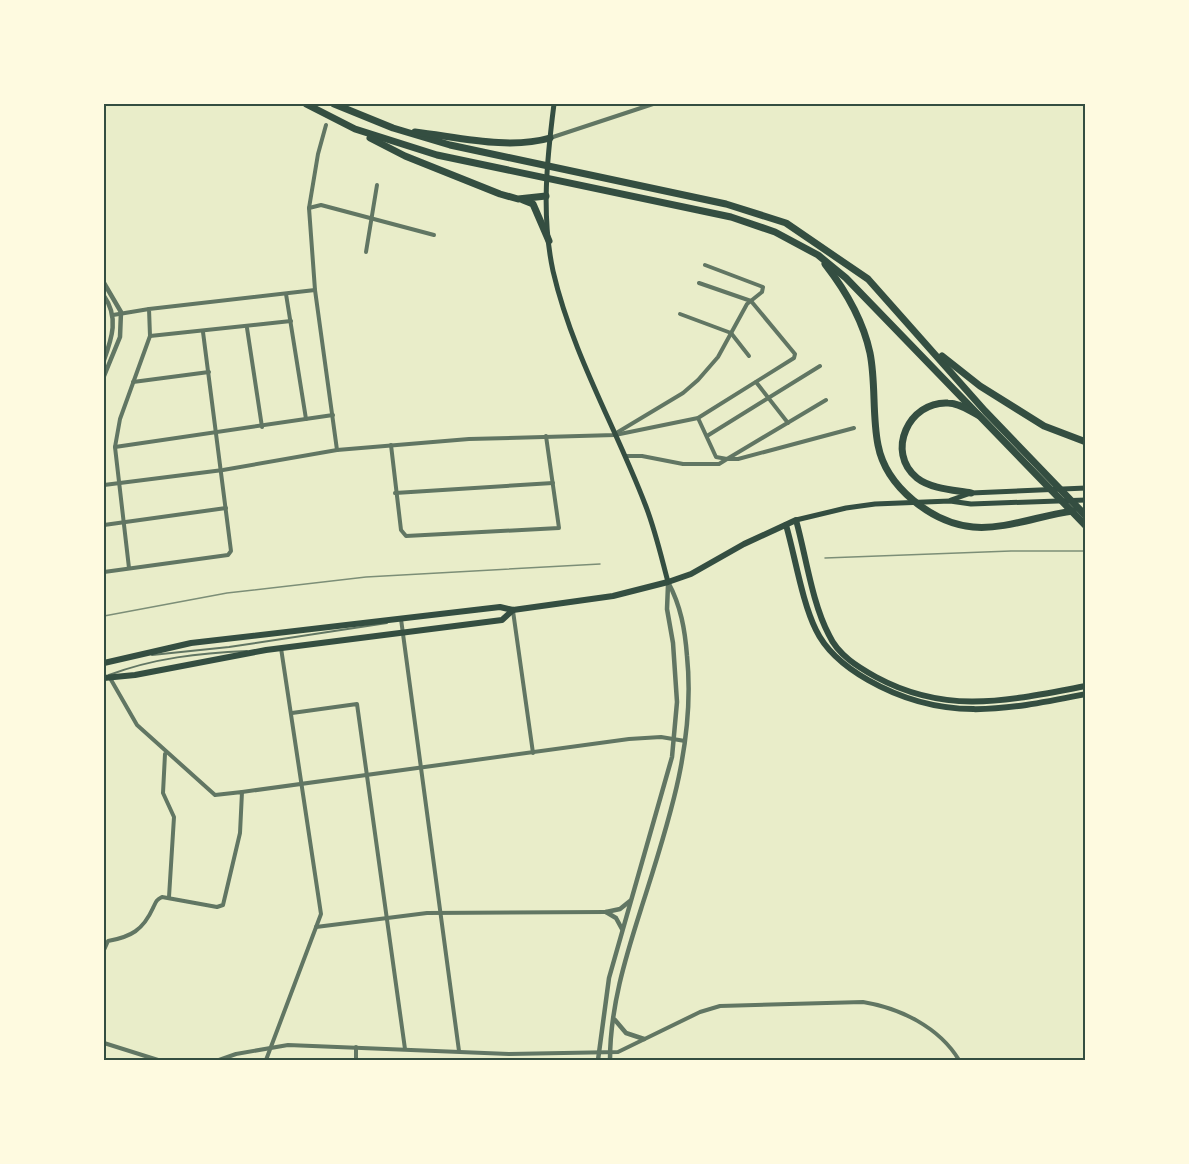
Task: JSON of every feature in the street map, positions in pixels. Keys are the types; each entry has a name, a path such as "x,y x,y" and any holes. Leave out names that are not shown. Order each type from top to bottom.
{"highway":[{"path":"306,104 405,156 533,204 549,241"},
{"path":"334,104 393,129 530,164 726,204 786,223 868,279 985,411 1086,516"},
{"path":"355,129 437,155 527,176 731,217 775,232 818,255 846,278 985,419 1086,526"},
{"path":"393,129 497,142 537,142 550,138"},
{"path":"518,199 546,196"},
{"path":"818,255 842,285 866,338 870,356 878,447 885,465 910,497 927,511 973,527 1086,510"},
{"path":"931,348 980,386 1044,426 1086,442"},
{"path":"971,493 930,485 918,479 910,471 904,457 902,440 912,417 924,407 941,403 962,406 985,419"}],"main road":[{"path":"554,104 545,171 553,270 564,311 657,536 668,582"},
{"path":"950,501 971,493 1086,488"},
{"path":"104,663 193,643 500,607 513,610 613,596 692,574 744,544 796,520 846,508 950,501 971,504 1086,500"},
{"path":"796,520 829,635 846,657 863,670 893,686 920,695 968,704 1003,702 1086,686"},
{"path":"786,525 817,632 838,660 860,676 884,689 917,702 972,711 1003,709 1086,694"},
{"path":"106,678 266,650 502,620 513,610"}],"street":[{"path":"550,138 653,104"},
{"path":"326,125 309,208 315,290 337,450"},
{"path":"366,252 377,185"},
{"path":"309,208 321,205 434,235"},
{"path":"615,435 638,418 683,393 718,357 747,304 762,292 763,287 705,266"},
{"path":"104,283 121,312 120,337 104,376"},
{"path":"104,485 223,470 337,450 546,436 615,435 698,418 795,358 795,354 752,301 699,283"},
{"path":"113,315 121,312 315,290"},
{"path":"286,294 306,419"},
{"path":"104,296 113,315 112,336 104,360"},
{"path":"129,568 115,447 120,419 150,336 149,309"},
{"path":"680,314 731,333 749,356"},
{"path":"150,336 247,328 291,321"},
{"path":"247,328 262,427"},
{"path":"104,572 228,555 232,547 203,332"},
{"path":"707,436 820,366"},
{"path":"133,382 209,372"},
{"path":"756,382 788,423"},
{"path":"624,456 642,456 683,464 719,464 826,400"},
{"path":"115,447 333,415"},
{"path":"698,418 716,457 727,459 738,459 854,428"},
{"path":"391,445 401,530 406,536 559,528 546,436"},
{"path":"395,493 553,483"},
{"path":"104,525 226,508"},
{"path":"597,1060 604,998 672,757 676,674 667,609 668,582"},
{"path":"610,1060 623,966 662,843 686,741 690,705 686,646 680,605 668,582"},
{"path":"513,610 533,753"},
{"path":"402,619 459,1051"},
{"path":"266,1060 321,914 281,648"},
{"path":"106,678 132,720 165,753 215,795 629,739 686,741"},
{"path":"292,713 357,704 405,1049"},
{"path":"165,753 163,794 174,817 169,897"},
{"path":"108,941 123,939 141,929 158,899 169,897 217,907 224,903 240,833 242,792"},
{"path":"315,927 440,912 606,912 620,909 632,899"},
{"path":"606,912 620,923 622,931"},
{"path":"104,935 108,941"},
{"path":"104,950 108,941"},
{"path":"219,1060 236,1053 288,1045 459,1051 618,1052 720,1006 863,1002 884,1005 921,1023 936,1035 959,1060"},
{"path":"614,1019 626,1033 644,1039"},
{"path":"104,1043 139,1058 158,1060"},
{"path":"356,1047 356,1060"}],"lane":[{"path":"106,678 137,664 193,654 266,650"}],"railway":[{"path":"825,558 1011,551 1086,551"},
{"path":"104,616 227,593 366,577 600,564"}]}
